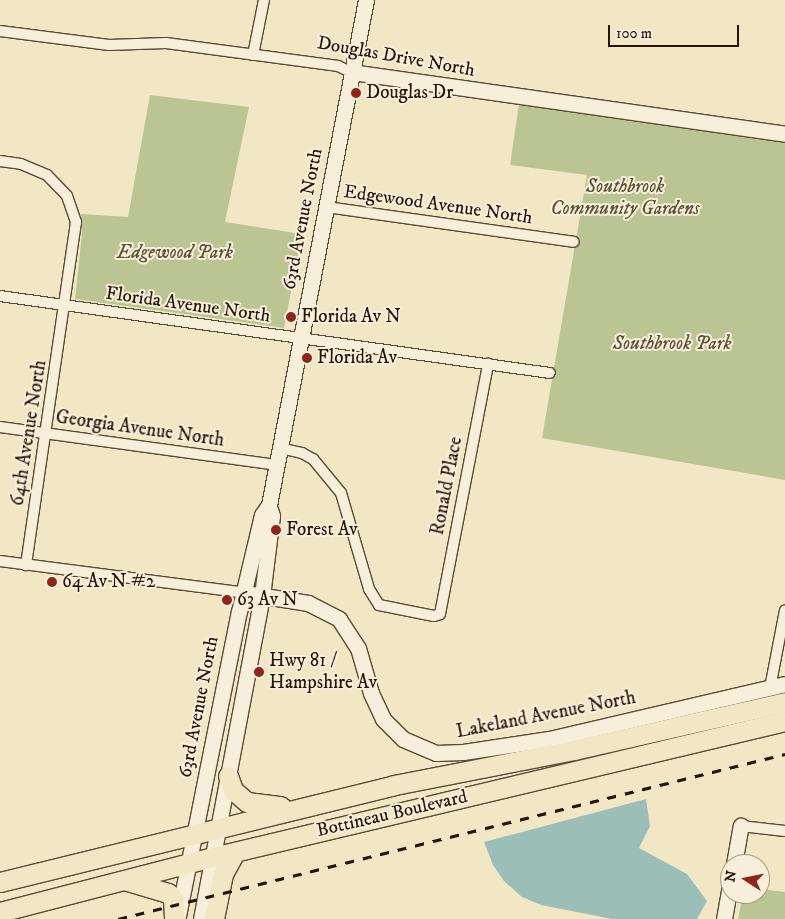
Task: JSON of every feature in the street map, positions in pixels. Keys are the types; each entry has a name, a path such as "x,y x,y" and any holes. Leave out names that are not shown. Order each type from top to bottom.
{"highway":[{"name":"Bottineau Boulevard","path":"0,882 297,808 689,725 785,702"},
{"name":"Bottineau Boulevard","path":"0,912 213,857 785,721"},
{"path":"228,776 233,790 247,802 297,808"},
{"path":"214,919 223,874 235,852"},
{"path":"124,880 168,893 173,899 176,919"}],"street":[{"path":"253,55 264,0"},
{"name":"63rd Avenue North","path":"176,919 262,516 269,505 366,0"},
{"name":"Douglas Drive North","path":"0,30 109,46 166,44 338,66 351,72 785,134"},
{"path":"0,161 21,164 47,176 59,185 74,210 76,238 66,306"},
{"name":"Edgewood Avenue North","path":"326,207 574,242"},
{"name":"Florida Avenue North","path":"0,296 550,372"},
{"name":"64th Avenue North","path":"26,565 66,306"},
{"name":"Ronald Place","path":"280,448 302,453 313,460 341,493 369,589 379,605 434,616 440,614 488,364"},
{"name":"Georgia Avenue North","path":"0,427 276,465"},
{"name":"63rd Avenue North","path":"201,919 262,596 272,516 269,505"},
{"path":"0,561 245,593"},
{"name":"Lakeland Avenue North","path":"245,593 316,605 340,619 358,648 371,693 383,719 403,740 436,753 463,752 549,739 778,686"},
{"path":"778,686 785,610"},
{"path":"736,854 741,826 785,830"},
{"path":"724,919 727,904"}],"green space":[{"name":"Edgewood Park","path":"150,95 249,107 225,222 302,234 284,328 75,299 82,233 81,214 128,217"},
{"name":"Southbrook Park","path":"519,104 785,143 785,480 542,438 587,175 510,165"},
{"path":"770,890 785,892 785,919 738,919 741,904 770,904"}],"water":[{"path":"646,799 650,826 639,848 687,874 707,901 697,919 612,919 541,905 522,897 504,881 493,865 484,842"}],"railway":[{"path":"118,919 785,754"}],"place":[{"name":"Douglas Dr","path":"356,93"},
{"name":"Florida Av N","path":"291,317"},
{"name":"Florida Av","path":"307,358"},
{"name":"Forest Av","path":"276,530"},
{"name":"64 Av N #2","path":"52,582"},
{"name":"63 Av N","path":"227,600"},
{"name":"Hwy 81 / Hampshire Av","path":"259,672"}],"park label":[{"name":"Southbrook Community Gardens","path":"625,198"}]}
